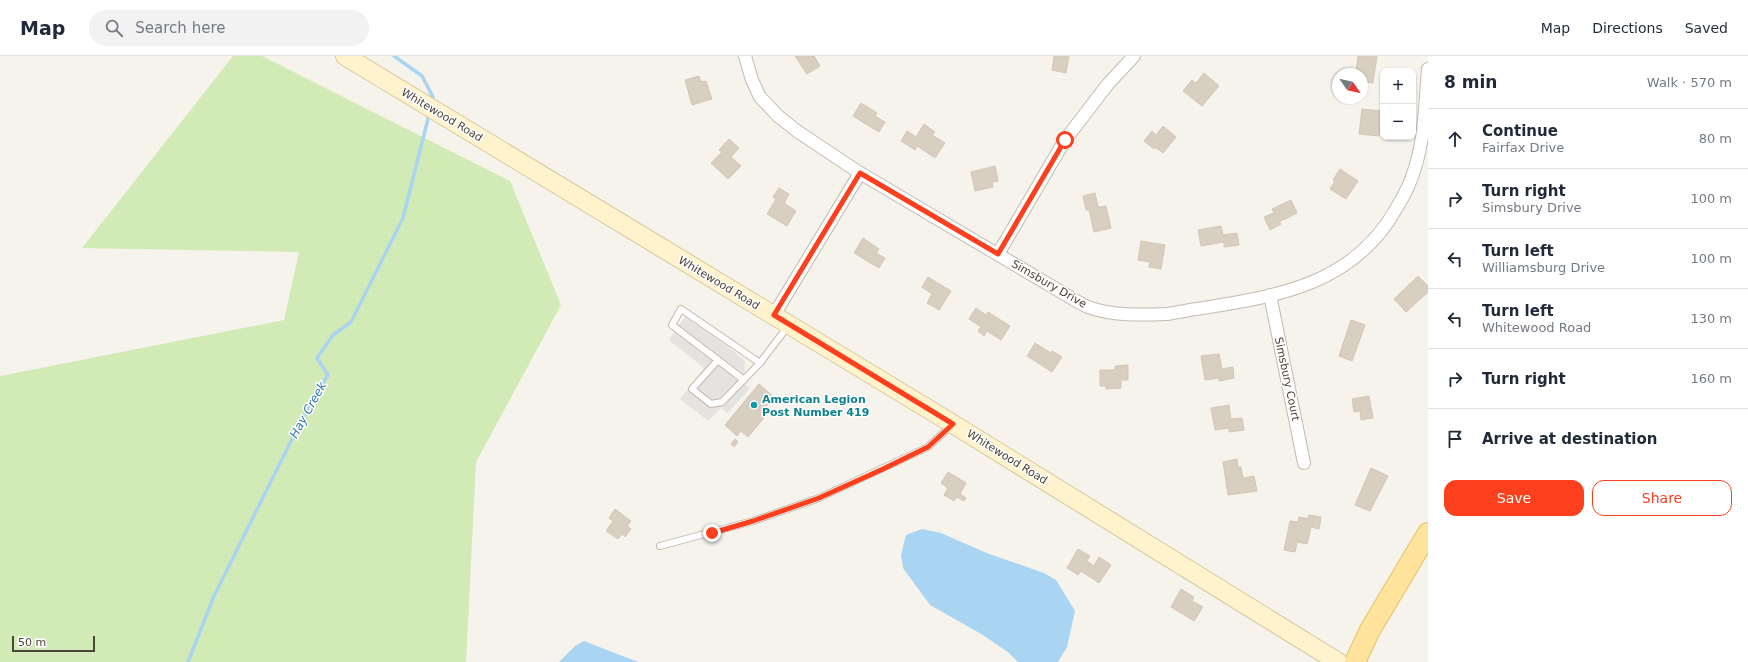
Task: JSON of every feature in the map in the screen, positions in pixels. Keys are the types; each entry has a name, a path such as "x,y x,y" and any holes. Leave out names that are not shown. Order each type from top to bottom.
{"main road":[{"path":"1355,662 1370,630 1428,533"}],"street":[{"name":"Whitewood Road","path":"345,56 953,424 1338,662"},
{"name":"Simsbury Drive","path":"745,56 752,80 760,97 778,116 797,131 860,173 1068,296 1088,307 1112,313 1167,314 1270,296 1299,288 1327,277 1346,265 1371,244 1389,222 1404,195 1415,169 1423,135 1428,69"},
{"path":"998,254 1065,140 1092,103 1134,56"},
{"path":"774,315 860,173"},
{"name":"Simsbury Court","path":"1270,296 1304,463"}],"lane":[{"path":"744,380 672,325 681,309 760,363"},
{"path":"718,360 692,389 711,404 722,402 744,380 760,363 789,324"},
{"path":"660,546 753,521 819,498 928,447 953,424"}],"green space":[{"path":"233,56 262,56 510,181 561,305 476,462 466,662 0,662 0,376 284,320 299,252 82,248"}],"shaded area":[{"path":"685,317 727,346 745,361 744,383 750,388 728,413 721,408 708,421 680,399 704,368 669,340"}],"water":[{"path":"922,529 941,533 989,554 1044,573 1056,580 1075,611 1067,647 1058,662 1018,662 1009,653 983,635 930,605 903,568 901,555 906,535"},
{"path":"584,641 638,662 559,662 575,646"}],"building":[{"path":"795,56 814,56 820,66 807,74"},
{"path":"1054,56 1069,56 1066,73 1052,70"},
{"path":"1358,56 1377,56 1373,83 1368,83 1368,68 1356,68"},
{"path":"1204,73 1219,86 1202,106 1183,91 1192,80 1196,83"},
{"path":"699,76 701,82 706,81 712,99 692,105 685,80"},
{"path":"861,103 877,113 875,116 885,122 879,132 853,116"},
{"path":"1362,109 1380,111 1379,136 1359,134"},
{"path":"924,124 935,132 932,135 945,143 935,158 917,146 915,150 901,141 907,131 916,137"},
{"path":"1163,126 1176,137 1163,153 1155,147 1154,149 1144,141 1152,131 1156,135"},
{"path":"729,139 739,148 731,157 741,166 728,179 711,163 722,152 719,150"},
{"path":"995,166 998,181 992,182 993,187 975,191 971,172"},
{"path":"1340,169 1358,181 1346,199 1330,189 1335,181 1333,180"},
{"path":"779,188 789,194 784,203 796,211 787,226 767,214 776,199 773,197"},
{"path":"1095,193 1098,207 1106,206 1111,228 1094,232 1089,210 1086,210 1083,196"},
{"path":"1291,200 1297,213 1279,222 1281,224 1270,230 1264,217 1274,213 1272,209"},
{"path":"1221,226 1223,235 1237,233 1239,245 1224,247 1224,242 1201,246 1198,230"},
{"path":"863,238 879,249 876,253 885,258 879,268 854,253"},
{"path":"1141,241 1165,245 1161,269 1149,267 1150,262 1138,260"},
{"path":"1418,276 1428,286 1428,292 1406,312 1394,299"},
{"path":"928,277 951,291 939,310 927,303 932,294 922,287"},
{"path":"976,308 986,315 988,312 1010,326 1001,340 987,331 984,336 978,331 981,327 969,319"},
{"path":"1351,320 1365,325 1352,361 1339,356"},
{"path":"1035,343 1051,353 1052,351 1062,357 1052,372 1027,356"},
{"path":"1219,354 1222,369 1233,367 1234,378 1219,381 1219,378 1205,380 1201,356"},
{"path":"1128,365 1128,380 1121,380 1121,388 1106,389 1106,386 1100,386 1100,370 1115,370 1115,366"},
{"name":"American Legion Post Number 419","path":"759,384 774,397 760,414 764,418 748,437 741,431 737,436 725,425"},
{"path":"1369,396 1373,418 1361,420 1360,411 1354,412 1352,399"},
{"path":"1229,405 1231,419 1242,418 1244,430 1229,432 1229,428 1215,430 1211,408"},
{"path":"735,439 738,442 734,447 731,444"},
{"path":"1237,459 1238,467 1241,467 1243,478 1254,476 1257,491 1228,495 1223,462"},
{"path":"1371,468 1388,476 1370,511 1355,505"},
{"path":"948,472 966,483 960,494 966,498 964,501 957,497 954,501 944,495 948,488 941,483"},
{"path":"615,509 631,521 627,526 631,529 625,537 622,534 618,539 606,531 613,521 609,518"},
{"path":"1309,515 1321,517 1319,529 1311,527 1307,544 1297,542 1295,552 1284,550 1290,521 1298,522 1299,517 1308,519"},
{"path":"1078,549 1090,556 1087,561 1094,566 1099,557 1111,565 1099,583 1081,571 1078,575 1067,568"},
{"path":"1181,589 1194,597 1192,601 1203,607 1194,621 1171,607"}],"waterway":[{"name":"Hay Creek","path":"394,56 422,76 433,97"},
{"name":"Hay Creek","path":"188,662 214,596 310,403 328,375 317,358 333,335 351,322 403,218 428,119"}],"place":[{"name":"American Legion Post Number 419","path":"754,405"}],"route":[{"path":"712,533 753,521 819,498 928,447 953,424 774,315 860,173 998,254 1065,140"}]}
